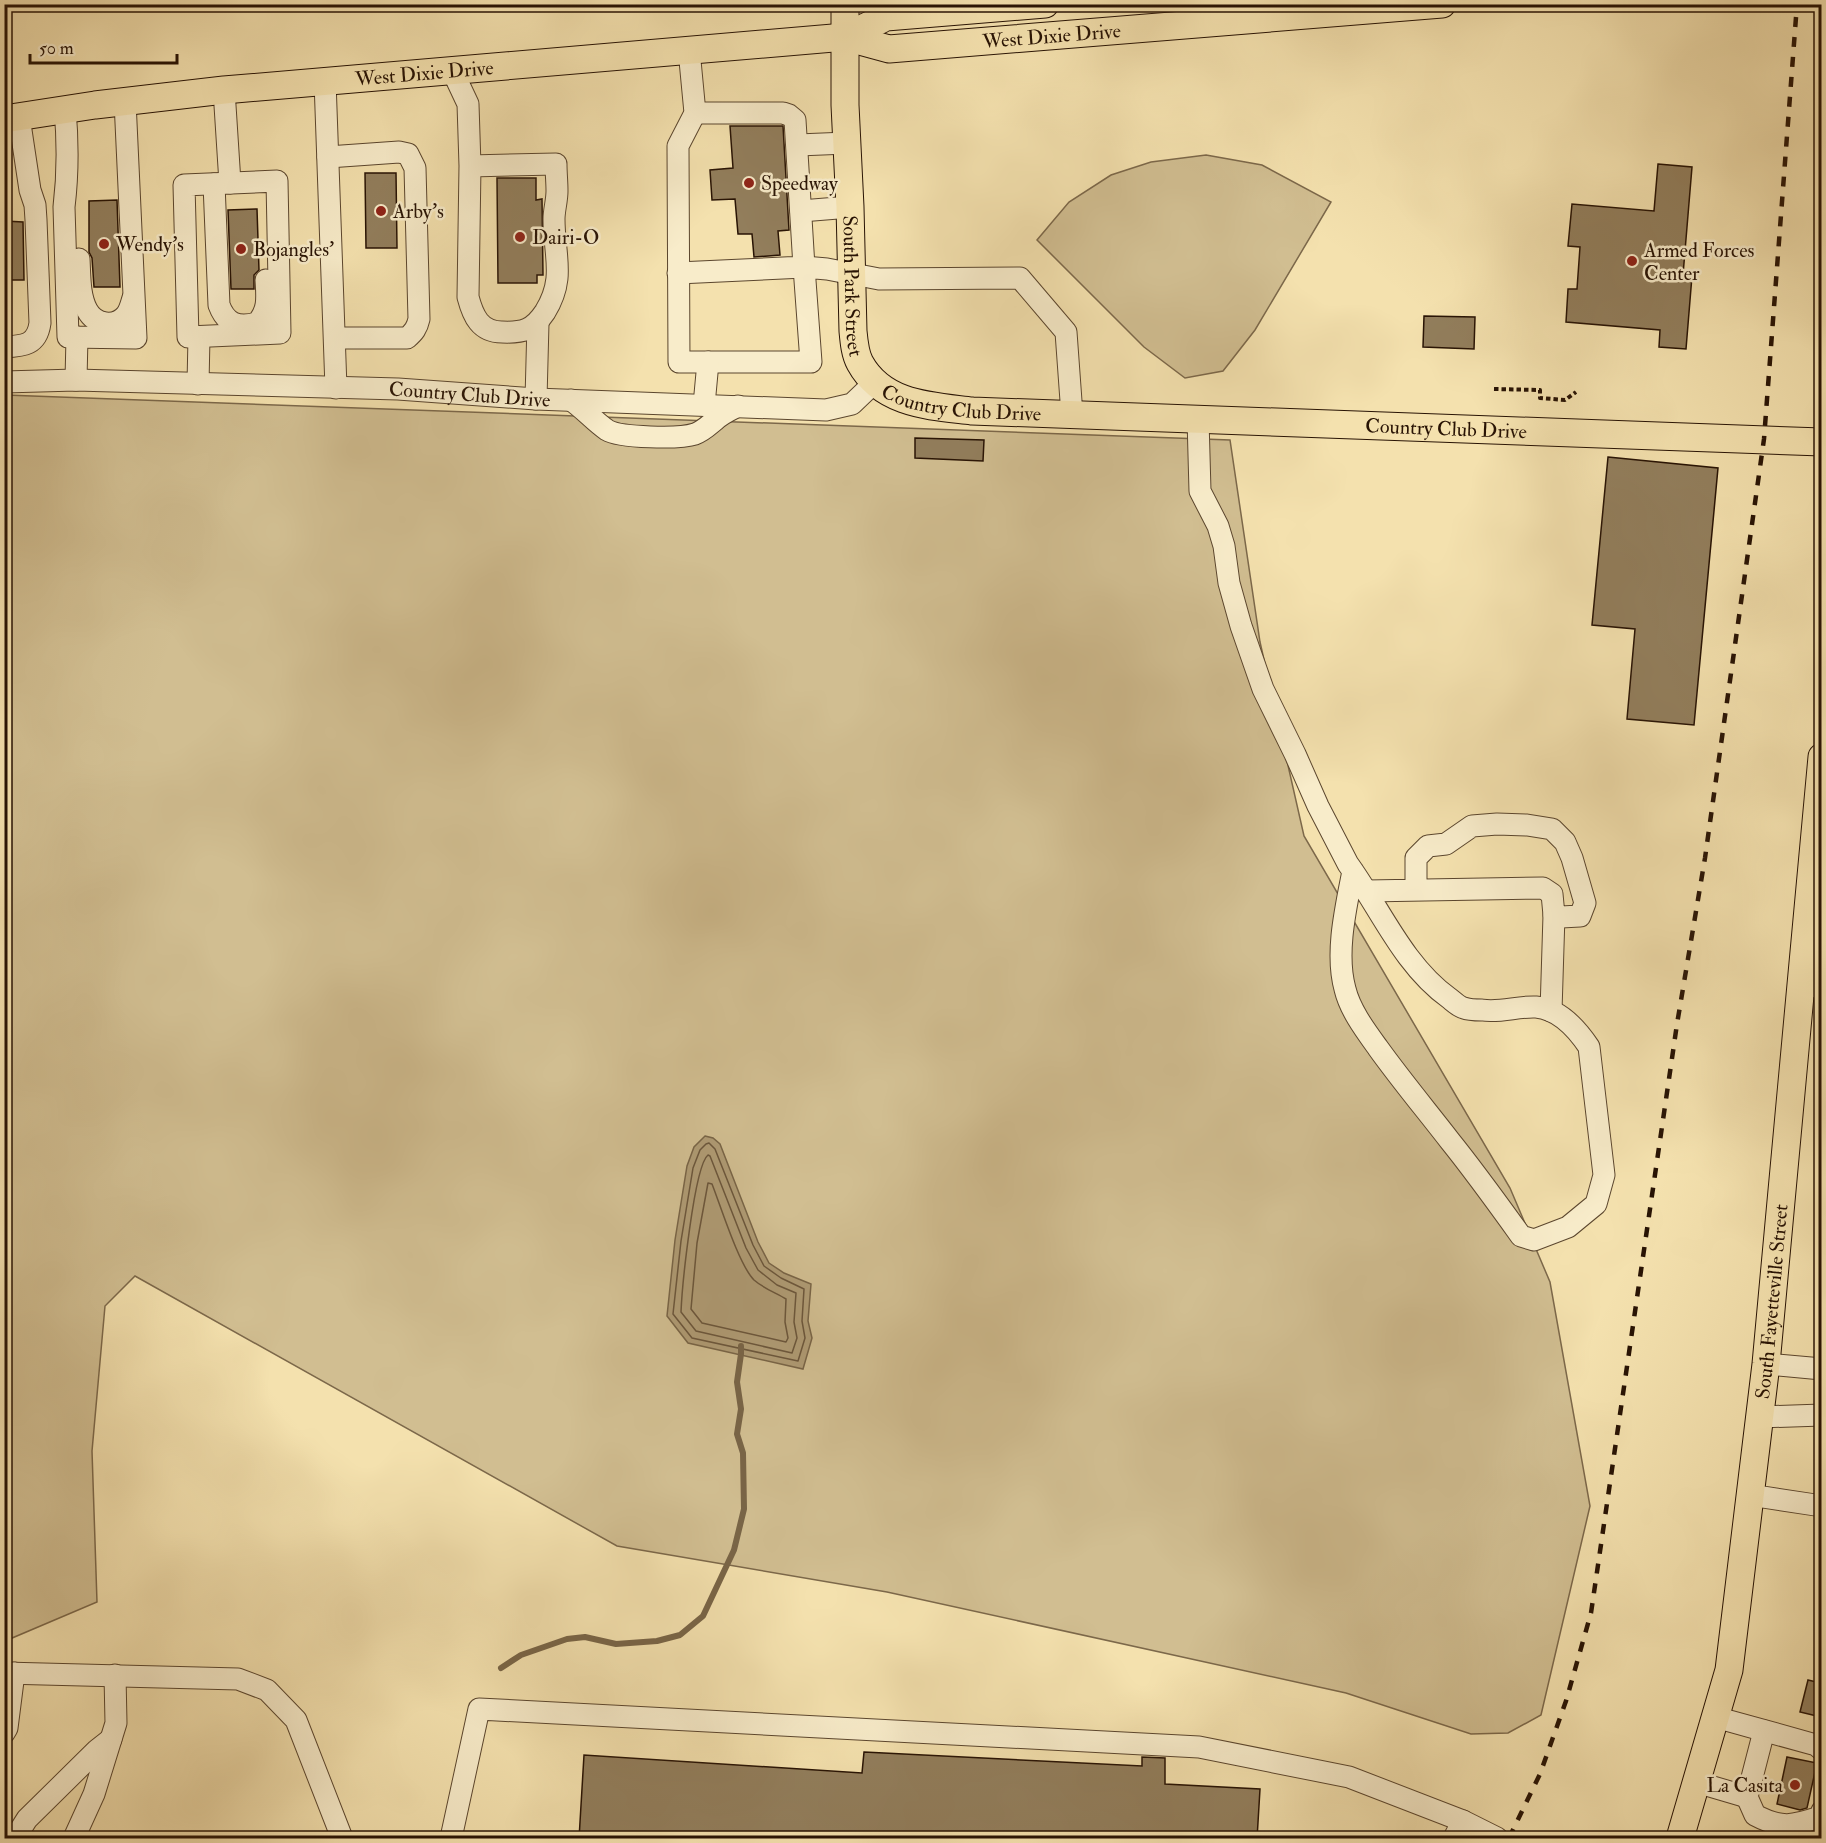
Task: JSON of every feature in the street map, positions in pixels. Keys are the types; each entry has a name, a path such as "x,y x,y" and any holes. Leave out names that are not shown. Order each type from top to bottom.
{"main road":[{"name":"South Park Street","path":"845,4 853,331 860,363 875,382"},
{"name":"West Dixie Drive","path":"845,37 886,18 1045,4"},
{"name":"West Dixie Drive","path":"12,118 125,101 224,90 845,37 890,49 1442,4"},
{"name":"Country Club Drive","path":"875,382 895,396 918,405 972,411 1821,442"},
{"name":"South Fayetteville Street","path":"1680,1839 1729,1670 1811,986 1821,757"}],"street":[{"path":"689,50 695,113 678,146 679,362 811,362 795,120 783,113 695,113"},
{"path":"452,70 468,104 470,166 468,297 472,312 482,327 492,332 523,332 538,323 550,304 557,286 558,267 554,217 557,191 556,164 470,166"},
{"path":"325,81 336,388"},
{"path":"224,90 219,305 229,321 238,325 257,323 264,316 267,300 263,182"},
{"path":"65,109 68,142 64,207 68,337 136,338 125,101"},
{"path":"4,347 21,346 33,340 38,334 40,323 36,212 12,118"},
{"path":"798,145 847,143"},
{"path":"328,157 399,152 408,154 415,168 419,319 414,333 407,338 335,338"},
{"path":"277,181 280,333 188,337 184,184 263,182 277,181"},
{"path":"67,186 75,203 81,283 87,310 93,319 100,322 109,324 118,322 129,310 135,294"},
{"path":"801,211 850,207"},
{"path":"678,273 804,267 879,279 1020,278 1066,332 1072,415"},
{"path":"536,399 538,323"},
{"path":"76,380 77,337"},
{"path":"198,384 199,337"},
{"path":"704,405 708,362"},
{"name":"Country Club Drive","path":"4,382 76,380 398,389 536,399 826,410 852,404 875,382"},
{"path":"571,400 581,406 599,424 614,433 640,435 695,434 705,429 722,414 738,406"},
{"path":"1198,419 1200,491 1218,526 1224,546 1228,583 1241,626 1263,689 1318,806 1353,872 1403,950 1437,989 1463,1008 1492,1012 1537,1007 1557,1013 1578,1031 1589,1047 1604,1175 1596,1204 1568,1227 1534,1240 1521,1236 1360,1023 1345,989 1342,970 1342,938 1353,872"},
{"path":"1416,890 1416,858 1428,846 1446,844 1472,826 1527,825 1552,829 1565,842 1585,903 1580,916 1554,915"},
{"path":"1367,891 1544,888 1552,894 1554,915 1551,1011"},
{"path":"1766,1364 1821,1369"},
{"path":"1760,1417 1821,1415"},
{"path":"1750,1495 1821,1506"},
{"path":"4,1732 7,1728 9,1673 238,1679 267,1690 296,1720 342,1839"},
{"path":"74,1839 94,1794 116,1723 115,1675"},
{"path":"451,1839 479,1708 1199,1747 1349,1777 1458,1830 1497,1839"},
{"path":"1715,1717 1815,1745 1821,1750"},
{"path":"1764,1731 1747,1797 1755,1815 1770,1823 1795,1825 1820,1817 1821,1811"},
{"path":"15,1839 27,1819 97,1749 112,1738"},
{"path":"1696,1782 1747,1797"}],"path":[{"path":"1494,389 1540,390 1540,398 1565,400 1576,392"}],"shaded area":[{"path":"1206,155 1262,165 1331,202 1255,330 1223,371 1185,378 1144,347 1037,240 1069,202 1111,175 1151,162"},
{"path":"5,395 1230,440 1260,642 1304,836 1510,1188 1550,1282 1590,1506 1541,1715 1508,1733 1471,1734 1346,1693 887,1592 617,1546 135,1276 105,1306 92,1451 97,1602 5,1641"}],"water":[{"path":"705,1136 713,1138 720,1144 758,1242 769,1263 784,1273 811,1284 808,1321 812,1338 803,1369 688,1343 667,1316 675,1240 687,1166 694,1147"}],"building":[{"path":"730,126 783,126 789,230 778,231 780,255 754,257 752,234 738,234 735,199 712,200 710,170 733,168"},
{"name":"Armed Forces Center","path":"1658,164 1692,167 1683,275 1692,276 1686,349 1659,347 1660,330 1566,322 1568,289 1577,289 1580,247 1568,246 1572,204 1654,211"},
{"name":"Arby's","path":"365,173 396,173 397,248 366,248"},
{"name":"Dairi-O","path":"497,178 536,178 536,200 542,199 543,275 537,275 537,283 498,283"},
{"name":"Wendy's","path":"117,200 120,287 94,287 92,258 89,252 89,201"},
{"name":"Bojangles'","path":"257,209 259,270 254,275 254,289 231,289 228,210"},
{"path":"4,221 23,222 24,280 4,280"},
{"path":"1424,316 1475,317 1474,349 1423,347"},
{"path":"915,438 984,440 983,461 915,458"},
{"path":"1608,457 1718,468 1694,725 1627,719 1635,629 1592,625"},
{"path":"1808,1680 1821,1683 1821,1717 1800,1712"},
{"path":"864,1752 1142,1766 1142,1757 1165,1758 1165,1784 1260,1789 1257,1839 579,1839 584,1755 862,1773"},
{"path":"1787,1757 1817,1763 1807,1808 1800,1810 1777,1804"}],"waterway":[{"path":"501,1668 521,1655 567,1639 585,1637 616,1644 657,1641 680,1635 703,1616 734,1550 744,1509 743,1453 737,1434 741,1409 737,1382 741,1346"}],"railway":[{"path":"1509,1838 1540,1774 1566,1701 1591,1613 1677,1024 1705,858 1764,439 1797,4"}],"place":[{"name":"Speedway","path":"749,183"},
{"name":"Arby's","path":"381,211"},
{"name":"Dairi-O","path":"520,237"},
{"name":"Wendy's","path":"104,244"},
{"name":"Bojangles'","path":"241,249"},
{"name":"Armed Forces Center","path":"1632,261"},
{"name":"La Casita","path":"1795,1785"}]}
